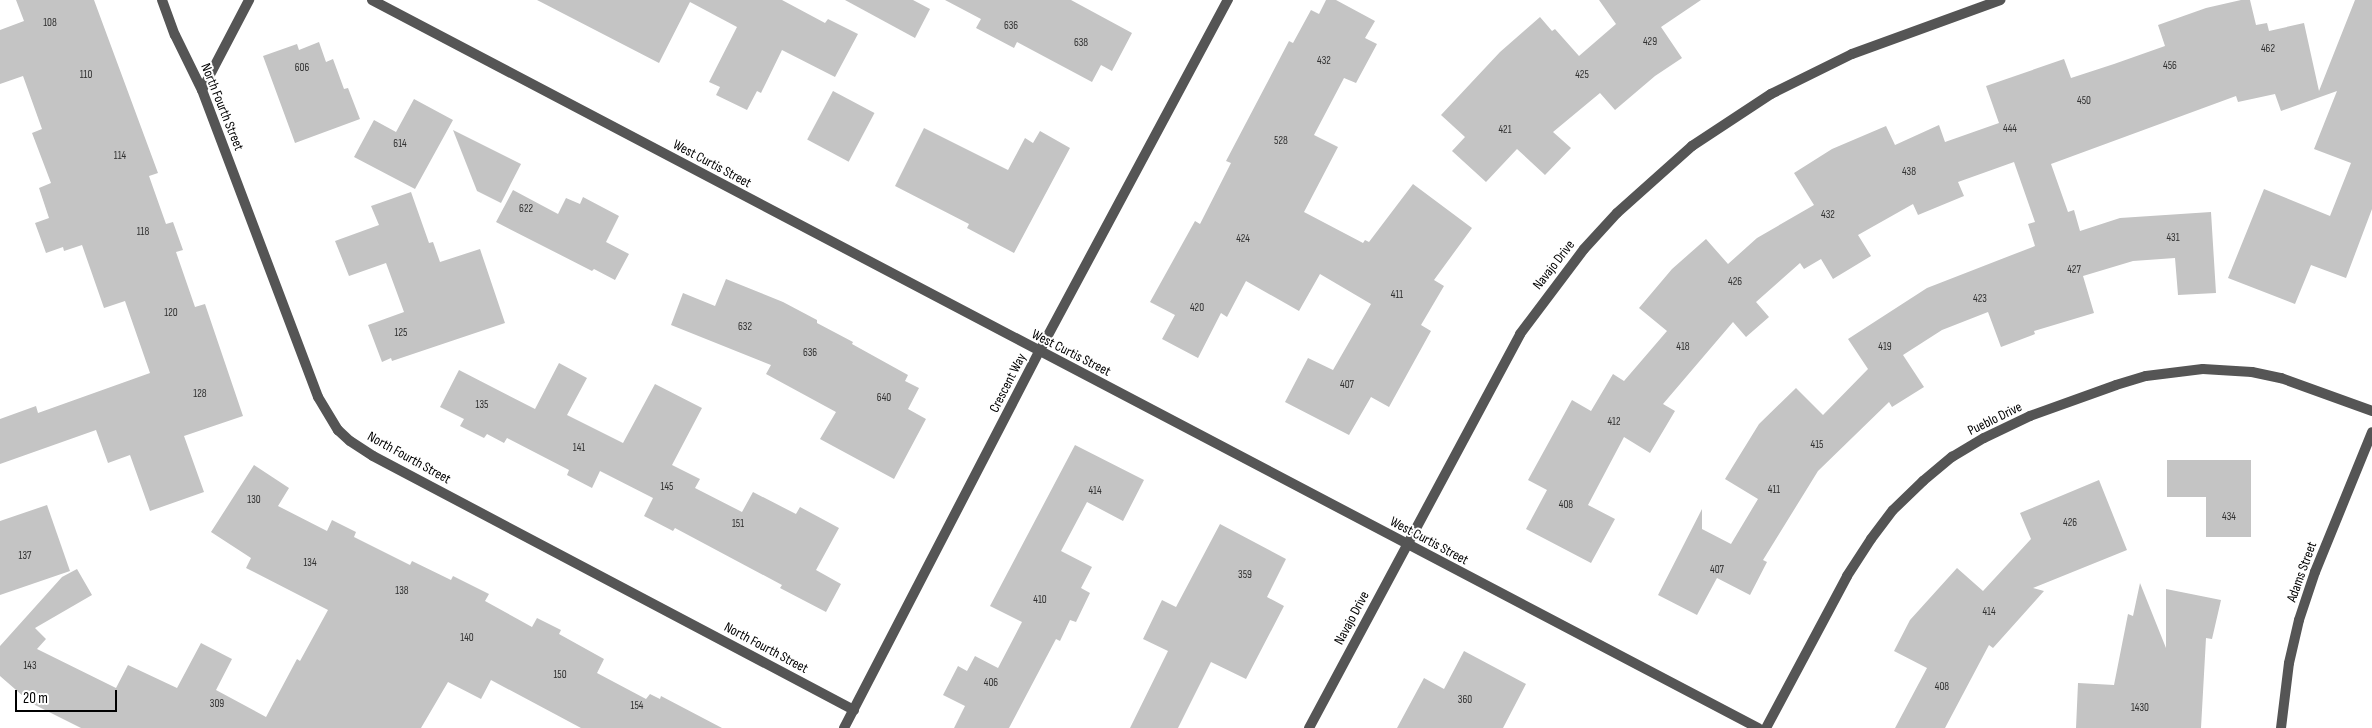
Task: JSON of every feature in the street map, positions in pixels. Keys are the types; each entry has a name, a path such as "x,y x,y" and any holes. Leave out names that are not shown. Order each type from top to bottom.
{"street":[{"name":"North Fourth Street","path":"162,0 175,35 202,90 318,397 328,416 350,441 382,460 854,710"},
{"path":"202,90 249,0"},
{"name":"West Curtis Street","path":"372,0 1758,728"},
{"name":"Navajo Drive","path":"1309,728 1520,334 1584,249 1617,213 1692,146 1730,119 1808,75 1852,54 2000,0"},
{"name":"Crescent Way","path":"844,728 1039,352 1226,1"},
{"name":"Pueblo Drive","path":"1766,728 1847,576 1871,539 1893,510 1922,481 1952,457 1984,438 2030,416 2116,385 2146,376 2202,369 2237,370 2281,378 2372,411"},
{"name":"Adams Street","path":"2281,728 2289,663 2299,620 2315,572 2372,432"}],"building":[{"path":"16,0 94,0 158,173 149,176 166,224 173,222 183,250 176,252 195,307 205,304 243,416 184,436 204,492 150,511 130,455 108,463 96,430 0,464 0,419 36,406 38,413 150,373 125,301 104,308 82,245 64,251 63,247 46,253 35,223 49,218 39,188 51,183 32,133 42,129 23,76 0,84 0,30 24,21"},
{"path":"537,0 782,0 825,23 828,19 858,34 835,77 782,50 761,93 757,91 747,110 716,95 720,87 709,82 737,27 690,2 659,63"},
{"path":"845,0 913,0 930,9 915,38"},
{"path":"945,0 1071,0 1132,33 1112,71 1101,65 1092,82 1017,42 1014,48 976,28 981,19"},
{"path":"1326,0 1336,0 1375,21 1365,38 1377,44 1356,83 1344,78 1314,135 1338,147 1304,212 1363,243 1365,240 1369,242 1413,184 1472,228 1434,280 1444,286 1421,325 1431,331 1389,407 1371,397 1349,435 1285,402 1308,358 1333,370 1371,304 1320,274 1299,311 1246,281 1227,317 1221,313 1198,358 1162,339 1175,315 1150,302 1195,221 1200,224 1231,163 1226,161 1289,41 1293,43 1311,10 1319,14"},
{"path":"1599,0 1701,0 1661,27 1682,58 1655,76 1615,110 1600,93 1553,132 1571,148 1545,175 1517,149 1486,182 1452,151 1465,137 1441,115 1500,52 1540,17 1552,31 1555,29 1579,56 1616,24"},
{"path":"2241,0 2250,0 2256,25 2267,23 2269,31 2304,23 2319,91 2355,0 2372,0 2372,209 2346,278 2311,265 2295,304 2228,278 2264,189 2330,216 2351,163 2314,149 2337,91 2281,111 2275,94 2238,102 2236,96 2051,164 2068,212 2074,210 2080,231 2120,218 2211,212 2216,293 2178,295 2175,258 2133,261 2083,276 2094,313 2034,331 2035,334 2001,347 1988,312 1942,330 1903,355 1924,387 1892,407 1889,402 1818,471 1763,560 1767,562 1750,595 1717,578 1697,615 1658,595 1702,509 1702,529 1731,544 1758,499 1725,479 1759,424 1796,388 1823,415 1868,369 1848,339 1927,288 2035,246 2028,224 2035,222 2014,162 1958,182 1964,196 1918,215 1913,204 1858,235 1871,256 1833,279 1821,259 1804,269 1800,263 1756,302 1769,317 1746,337 1733,322 1663,404 1675,411 1650,453 1624,437 1588,505 1615,519 1591,563 1526,529 1547,490 1528,480 1572,400 1591,411 1613,374 1624,381 1667,331 1639,308 1672,269 1706,239 1728,264 1757,238 1814,205 1794,173 1832,149 1886,126 1895,145 1939,125 1945,142 1999,123 1986,86 2064,59 2071,78 2114,64 2165,46 2158,25 2206,8"},
{"path":"319,42 326,62 333,59 344,89 348,88 360,119 295,143 263,56 297,44 299,50"},
{"path":"833,91 874,113 849,162 807,140"},
{"path":"414,99 453,120 415,189 354,157 374,120 396,132"},
{"path":"924,128 1008,170 1025,138 1033,143 1040,131 1070,148 1014,253 967,228 969,224 895,186"},
{"path":"453,130 521,164 501,203 477,191"},
{"path":"513,190 558,214 566,198 580,204 583,197 619,216 606,242 629,254 615,280 594,269 592,271 496,222"},
{"path":"411,192 429,243 433,242 440,262 480,249 505,323 392,361 391,358 382,362 368,325 404,312 386,263 349,276 335,241 379,225 371,206"},
{"path":"726,279 783,302 817,320 817,323 908,375 905,381 919,388 908,409 926,419 894,479 820,439 836,412 766,374 771,365 671,325 683,293 715,306"},
{"path":"559,363 587,378 567,415 623,443 655,384 702,408 672,465 700,479 695,488 742,512 753,492 796,514 800,507 839,528 816,570 841,584 826,612 780,588 782,585 675,528 673,531 644,516 653,498 600,471 592,488 567,475 569,470 507,438 504,443 487,434 484,438 460,426 464,419 440,407 459,370 535,409"},
{"path":"1075,445 1144,480 1123,521 1087,502 1061,551 1092,567 1081,588 1090,593 1076,622 1070,620 1060,641 1056,639 1009,728 954,728 965,706 943,695 958,666 967,671 975,656 998,668 1022,622 990,606"},
{"path":"2167,460 2251,460 2251,537 2206,537 2206,497 2167,497"},
{"path":"254,465 289,488 278,506 327,531 332,520 356,532 354,537 410,565 412,561 451,580 453,576 489,594 485,601 532,627 537,618 561,630 559,634 604,659 597,673 646,699 650,694 660,699 661,696 722,728 581,728 491,680 481,699 448,682 421,728 81,728 31,703 0,676 0,646 62,577 77,569 92,595 35,628 46,639 37,649 116,688 128,665 177,688 201,643 232,659 216,690 266,717 297,659 300,661 328,610 246,568 251,558 211,532"},
{"path":"2099,480 2127,550 2033,588 2044,591 1993,648 1989,645 1945,728 1895,728 1927,668 1894,651 1910,620 1957,568 1983,591 2031,539 2020,513"},
{"path":"47,505 70,571 0,595 0,521"},
{"path":"1220,524 1286,559 1267,597 1284,606 1246,679 1211,662 1178,728 1130,728 1168,651 1143,639 1162,600 1176,607"},
{"path":"2140,583 2166,648 2166,589 2221,600 2212,639 2206,638 2201,728 2076,728 2078,683 2114,685 2128,614 2133,616"},
{"path":"1464,651 1526,684 1503,728 1397,728 1424,678 1444,689"}]}
